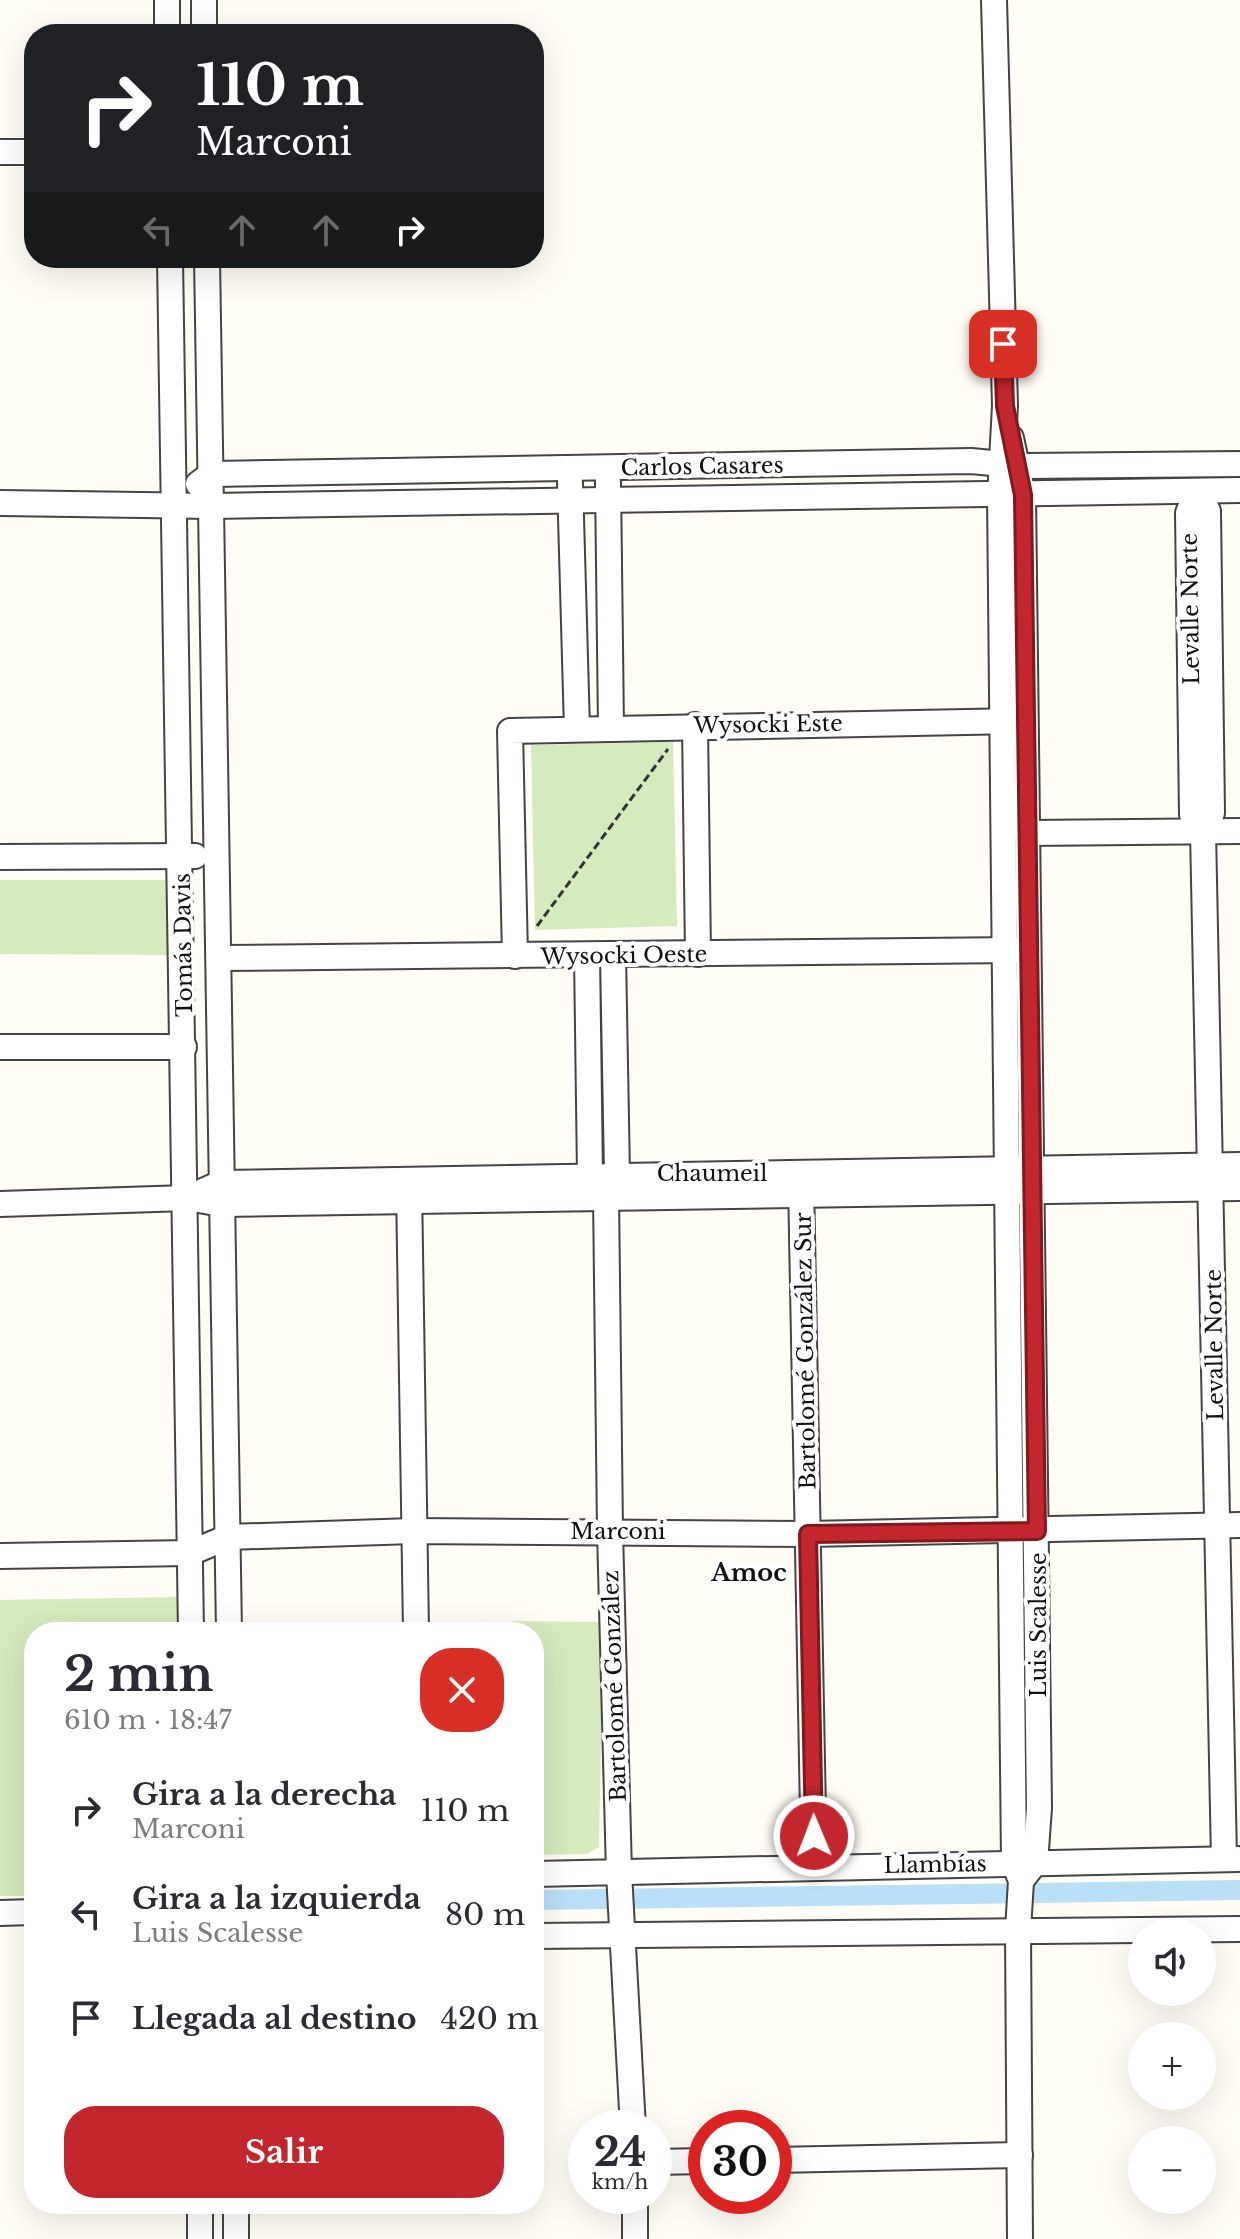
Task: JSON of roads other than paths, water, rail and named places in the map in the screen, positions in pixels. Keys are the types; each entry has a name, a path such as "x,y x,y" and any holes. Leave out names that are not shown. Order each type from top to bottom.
{"street":[{"path":"167,0 167,24"},
{"path":"204,0 204,24"},
{"name":"Luis Scalesse","path":"994,0 1005,406 1011,495 1020,1180 1013,1531 1023,1869 1018,1919 1020,2239"},
{"path":"0,152 24,152"},
{"name":"Tomás Davis","path":"170,268 182,857 191,1622"},
{"name":"Tomás Davis","path":"207,268 229,1622"},
{"name":"Carlos Casares","path":"211,474 971,461 1008,465 1240,464"},
{"path":"608,467 611,727"},
{"path":"569,468 577,729"},
{"path":"175,503 211,474"},
{"name":"Carlos Casares","path":"0,503 175,503 212,506 608,497 1011,495 1240,490"},
{"name":"Levalle Norte","path":"1197,491 1208,511 1212,813 1203,831 1210,1177 1229,1526 1232,1859"},
{"name":"Luis Scalesse","path":"1014,721 1027,833 1017,950"},
{"name":"Wysocki Este","path":"515,956 510,731 1014,721"},
{"path":"695,725 698,954"},
{"path":"1027,833 1240,831"},
{"path":"0,857 182,857 217,854"},
{"name":"Wysocki Oeste","path":"219,958 1017,950"},
{"path":"587,955 590,1174"},
{"name":"Bartolomé González","path":"613,955 610,1531 620,1882 632,2110"},
{"path":"0,1047 184,1047"},
{"name":"Chaumeil","path":"0,1204 187,1198 221,1193 611,1184 1210,1177 1240,1165"},
{"name":"Chaumeil","path":"409,1190 590,1174 611,1184"},
{"name":"Chaumeil","path":"1210,1177 1240,1188"},
{"name":"Luis Scalesse","path":"1020,1180 1037,1531 1039,1808 1023,1869"},
{"name":"Bartolomé González Sur","path":"802,1183 814,1866"},
{"path":"409,1190 416,1622"},
{"name":"Marconi","path":"0,1556 190,1553 228,1537 413,1531 808,1534 1229,1526"},
{"name":"Llambías","path":"544,1875 620,1882 814,1866 1023,1869 1232,1859"},
{"path":"0,1913 24,1912"},
{"path":"544,1935 623,1926 1018,1919 1240,1929"},
{"path":"792,2160 1020,2155"},
{"path":"200,2214 200,2239"},
{"path":"236,2214 236,2239"},
{"path":"635,2214 635,2239"}],"waterway":[{"path":"544,1900 1240,1890"}],"district":[{"name":"Amoc","path":"749,1573"}]}
